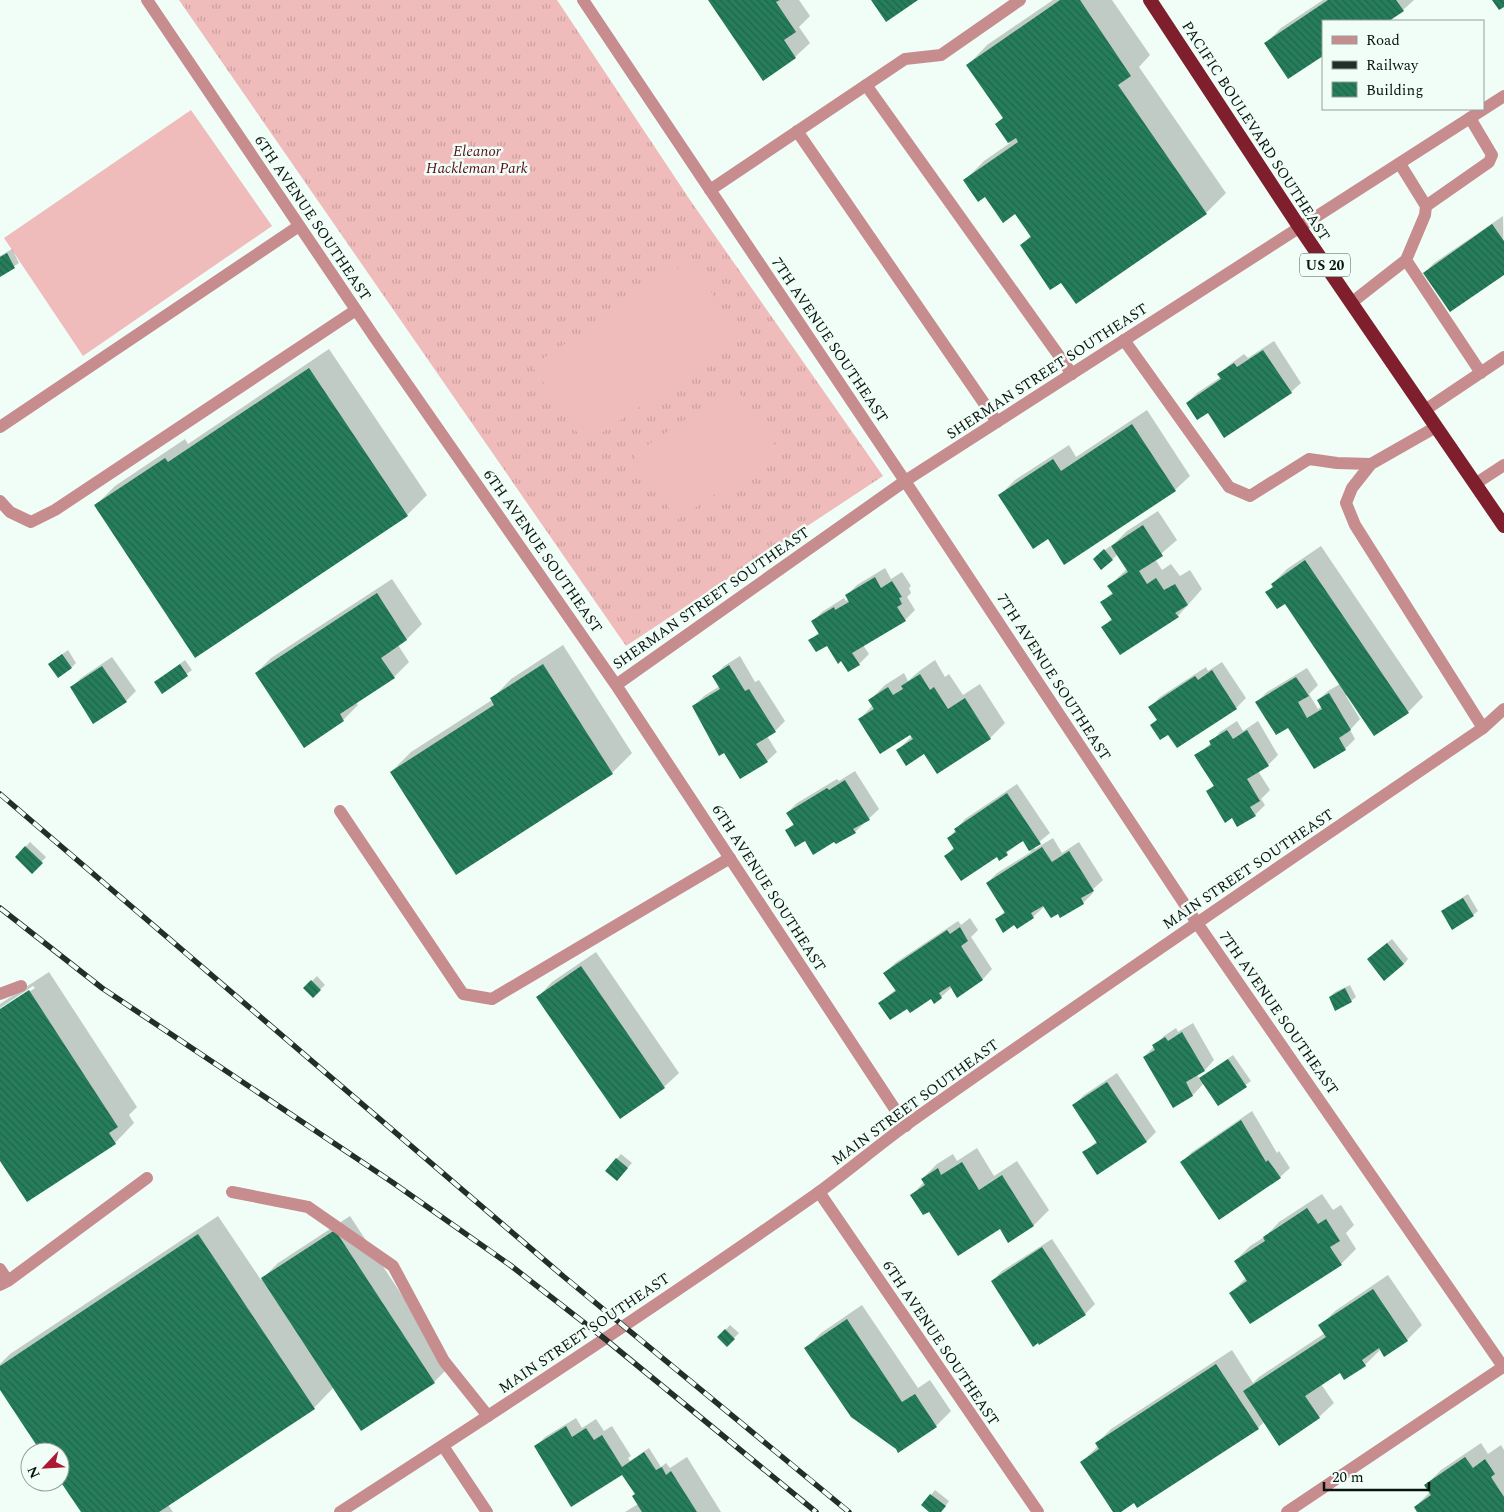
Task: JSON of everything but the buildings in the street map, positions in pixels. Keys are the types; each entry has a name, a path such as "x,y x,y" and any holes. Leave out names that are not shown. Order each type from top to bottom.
{"highway":[{"name":"PACIFIC BOULEVARD SOUTHEAST","path":"1150,0 1300,228 1504,526"}],"street":[{"name":"6TH AVENUE SOUTHEAST","path":"147,0 356,310 616,685 906,1126"},
{"name":"7TH AVENUE SOUTHEAST","path":"583,0 905,481 1197,923 1504,1367"},
{"path":"710,190 905,59 941,55 1020,0"},
{"path":"866,85 1072,374"},
{"name":"SHERMAN STREET SOUTHEAST","path":"1484,109 1504,96"},
{"name":"SHERMAN STREET SOUTHEAST","path":"616,685 905,481 1482,110"},
{"path":"1426,206 1489,162 1492,155 1470,118"},
{"path":"797,131 997,422"},
{"path":"1351,303 1406,260 1426,215 1426,206 1400,164"},
{"path":"0,427 300,226"},
{"path":"1406,260 1480,373"},
{"path":"0,501 10,512 31,522 55,510 356,310"},
{"path":"1124,340 1228,487 1250,496 1310,459 1337,463 1371,464"},
{"path":"1424,410 1504,357"},
{"path":"1436,428 1371,464 1352,488 1346,503 1355,525 1483,728"},
{"path":"1475,484 1504,465"},
{"name":"MAIN STREET SOUTHEAST","path":"340,1512 648,1310 819,1192 906,1126 1197,923 1483,728 1504,709"},
{"path":"340,811 463,994 492,999 730,858"},
{"path":"0,994 21,986"},
{"path":"0,1269 4,1283 147,1178"},
{"path":"232,1192 308,1206 393,1266 444,1361 488,1416"},
{"name":"6TH AVENUE SOUTHEAST","path":"819,1192 1038,1512"},
{"path":"1287,1512 1504,1367"},
{"path":"443,1446 488,1512"}],"green space":[{"name":"Eleanor Hackleman Park","path":"179,0 557,0 690,200 883,476 626,646"},
{"path":"191,110 272,226 83,356 4,238"},
{"path":"690,260 742,338 585,444 532,366"},
{"path":"735,386 779,451 677,520 633,455"}],"railway":[{"path":"0,794 563,1276 849,1512"},
{"path":"0,908 102,988 392,1182 510,1265 605,1339 816,1512"}]}
